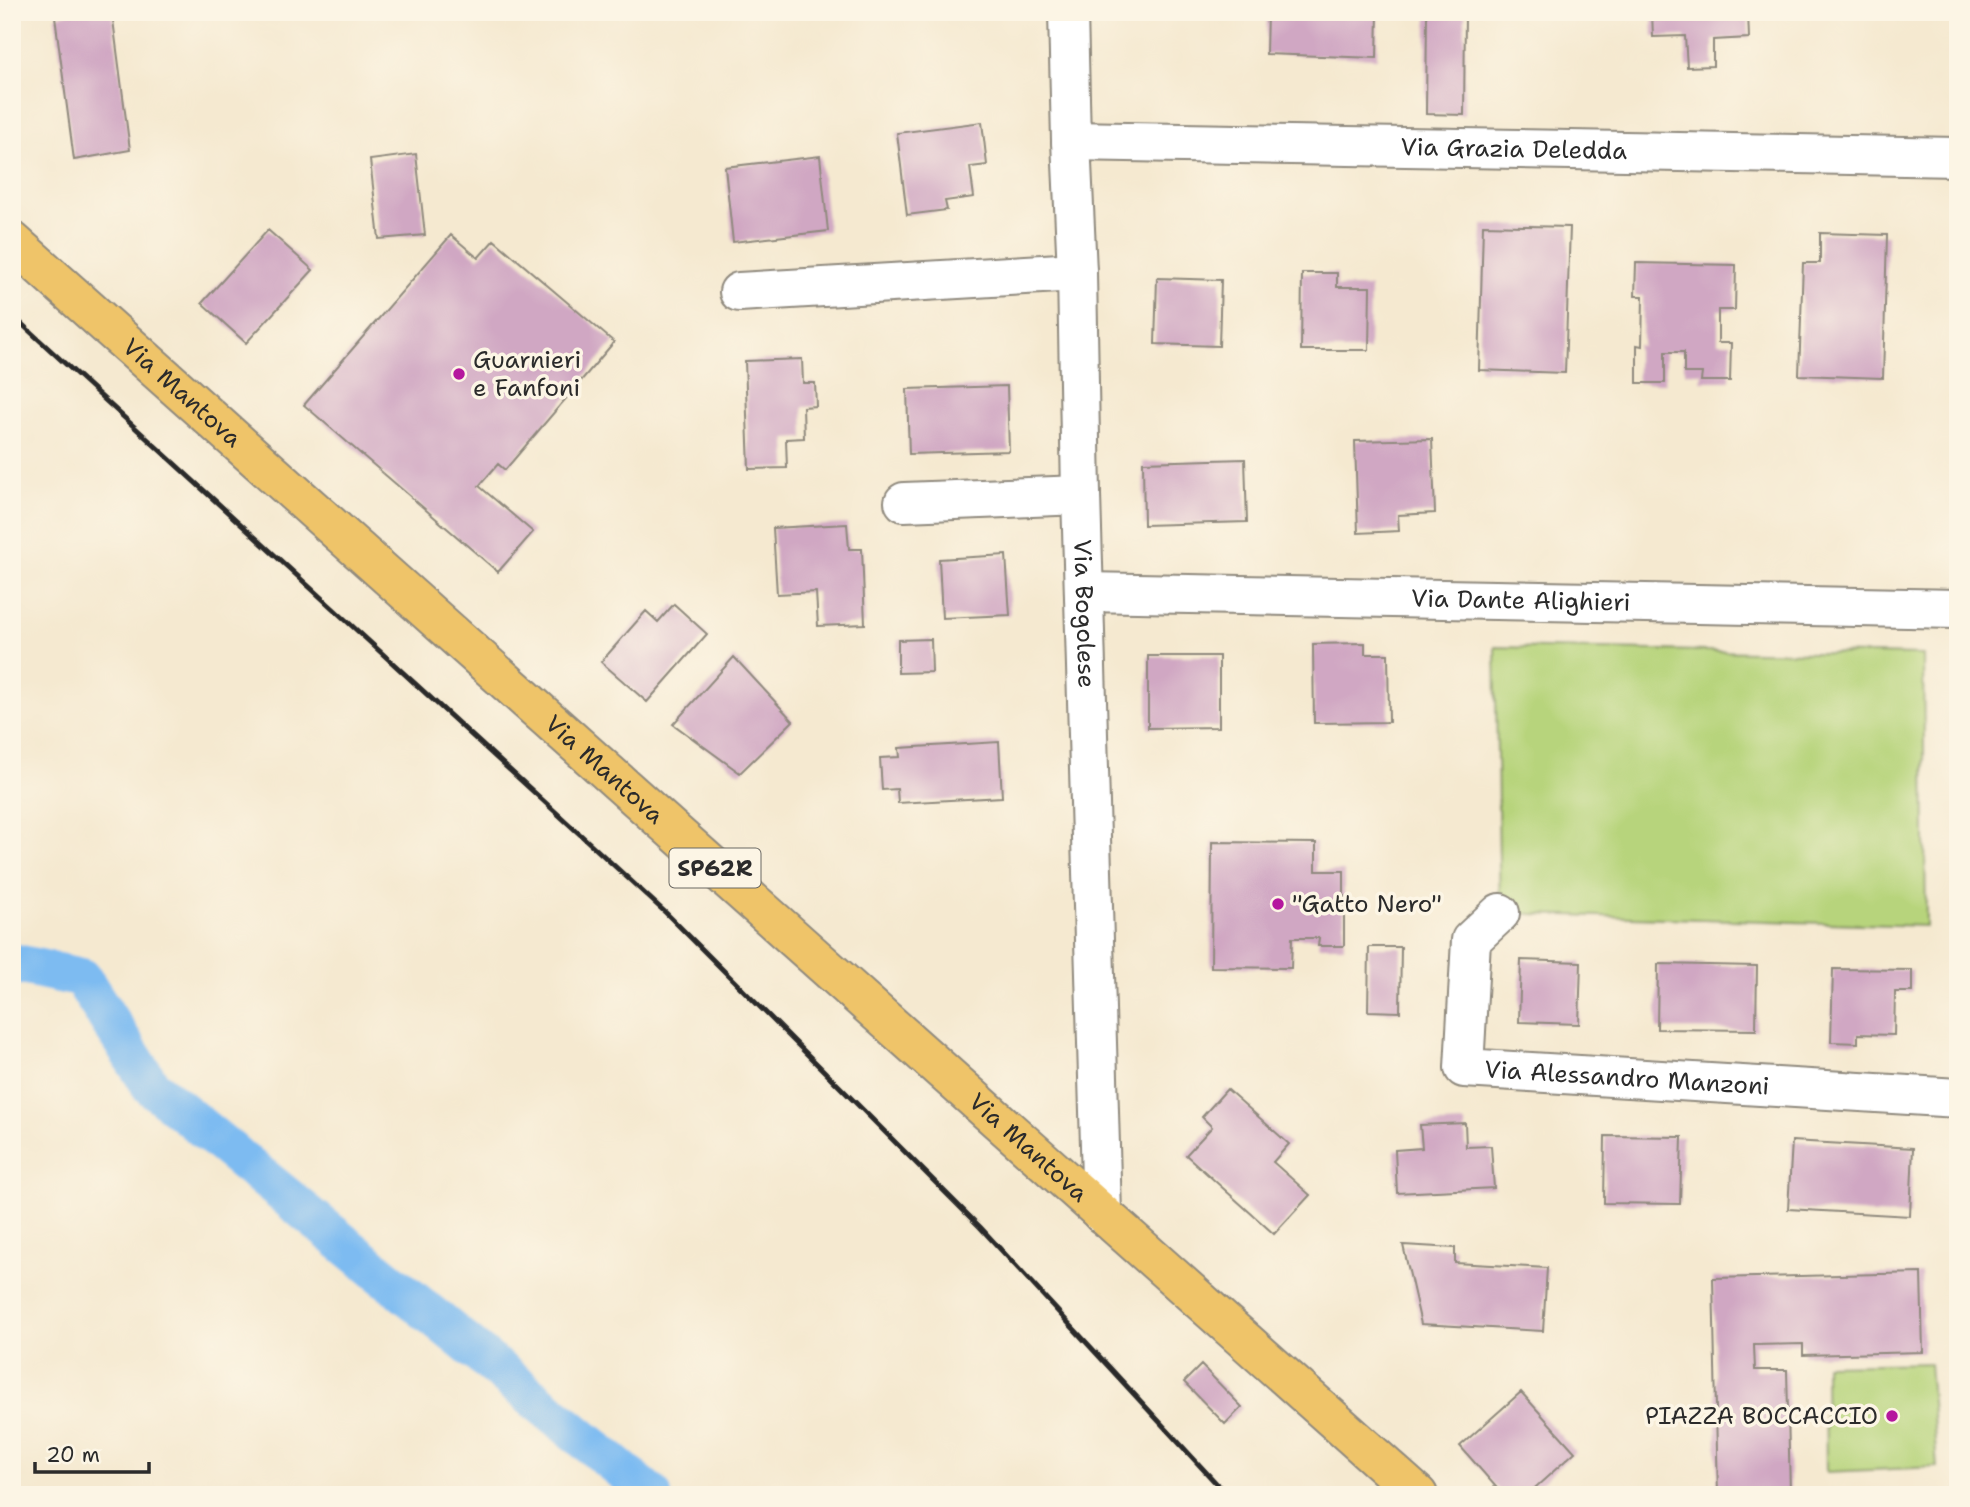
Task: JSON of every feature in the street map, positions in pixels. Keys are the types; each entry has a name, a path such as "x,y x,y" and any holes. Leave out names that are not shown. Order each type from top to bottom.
{"main road":[{"name":"Via Mantova","path":"12,241 1418,1495"}],"street":[{"name":"Via Bogolese","path":"1068,12 1102,1213"},
{"name":"Via Grazia Deledda","path":"1071,141 1958,157"},
{"path":"739,292 1077,272"},
{"path":"905,502 1081,495"},
{"name":"Via Dante Alighieri","path":"1085,592 1958,609"},
{"name":"Via Alessandro Manzoni","path":"1500,913 1471,940 1464,1068 1958,1098"}],"green space":[{"path":"1495,647 1923,655 1926,926 1500,913"},
{"name":"PIAZZA BOCCACCIO","path":"1929,1363 1937,1467 1826,1472 1825,1365"}],"building":[{"path":"72,12 112,12 130,150 74,160 55,17"},
{"path":"1267,12 1378,12 1377,58 1266,54"},
{"path":"1652,12 1748,12 1749,38 1713,40 1713,66 1687,67 1685,36 1653,37"},
{"path":"1427,13 1465,13 1464,115 1426,114"},
{"path":"982,122 987,165 970,167 974,197 945,201 947,210 907,215 897,133"},
{"path":"416,154 425,235 379,239 370,160"},
{"path":"820,156 828,231 733,242 725,167"},
{"path":"1483,225 1570,227 1565,373 1479,370"},
{"path":"268,230 313,270 246,343 202,303"},
{"path":"1820,233 1887,235 1883,378 1799,375 1803,263 1820,263"},
{"name":"Guarnieri e Fanfoni","path":"451,235 478,258 494,240 614,342 505,470 498,464 479,486 533,532 498,572 304,405"},
{"path":"1636,263 1736,265 1735,310 1718,310 1718,343 1731,343 1730,381 1701,381 1702,373 1684,373 1684,352 1665,352 1665,383 1637,383 1637,345 1642,346 1643,296 1635,296"},
{"path":"1302,273 1337,273 1337,287 1370,287 1369,350 1301,350"},
{"path":"1157,278 1221,280 1219,346 1155,344"},
{"path":"802,359 803,383 815,383 816,406 803,407 804,438 786,439 787,468 749,469 745,361"},
{"path":"1007,386 1009,451 909,454 907,389"},
{"path":"1432,439 1435,513 1398,515 1399,531 1358,533 1355,441"},
{"path":"1245,459 1247,522 1144,525 1143,462"},
{"path":"847,524 849,549 862,549 865,624 818,626 816,592 777,594 773,528"},
{"path":"1006,555 1010,615 942,618 939,559"},
{"path":"674,604 707,634 647,702 601,662 646,611 658,622"},
{"path":"931,639 932,672 898,673 898,640"},
{"path":"1365,643 1365,654 1388,654 1389,722 1314,723 1313,644"},
{"path":"1148,656 1219,656 1219,727 1148,728"},
{"path":"734,657 793,721 740,773 673,724"},
{"path":"999,742 1002,797 898,803 897,789 882,790 880,758 900,757 899,748"},
{"name":"\"Gatto Nero\"","path":"1212,842 1316,843 1316,871 1344,871 1344,946 1318,946 1319,938 1292,938 1291,968 1211,967"},
{"path":"1369,947 1401,947 1400,1012 1368,1011"},
{"path":"1521,960 1581,962 1579,1024 1519,1022"},
{"path":"1658,964 1757,966 1756,1030 1657,1029"},
{"path":"1833,969 1912,970 1912,992 1895,992 1894,1035 1858,1034 1858,1043 1831,1042"},
{"path":"1227,1089 1289,1144 1273,1162 1310,1195 1274,1234 1186,1155 1212,1127 1202,1117"},
{"path":"1465,1123 1466,1147 1491,1146 1494,1188 1397,1193 1395,1150 1422,1148 1420,1125"},
{"path":"1605,1136 1682,1137 1680,1204 1604,1203"},
{"path":"1792,1141 1913,1148 1910,1216 1788,1209"},
{"path":"1403,1245 1455,1248 1455,1263 1547,1268 1543,1331 1421,1324"},
{"path":"1921,1273 1923,1352 1803,1355 1803,1344 1754,1345 1755,1370 1787,1370 1790,1493 1718,1495 1713,1278"},
{"path":"1201,1365 1242,1407 1225,1424 1184,1382"},
{"path":"1521,1392 1575,1452 1527,1495 1503,1495 1460,1446"}],"waterway":[{"path":"12,963 82,978 151,1086 652,1495"}],"railway":[{"path":"12,315 666,913 980,1227 1227,1495"}],"place":[{"name":"Guarnieri e Fanfoni","path":"459,374"},
{"name":"\"Gatto Nero\"","path":"1278,904"},
{"name":"PIAZZA BOCCACCIO","path":"1892,1416"}]}
